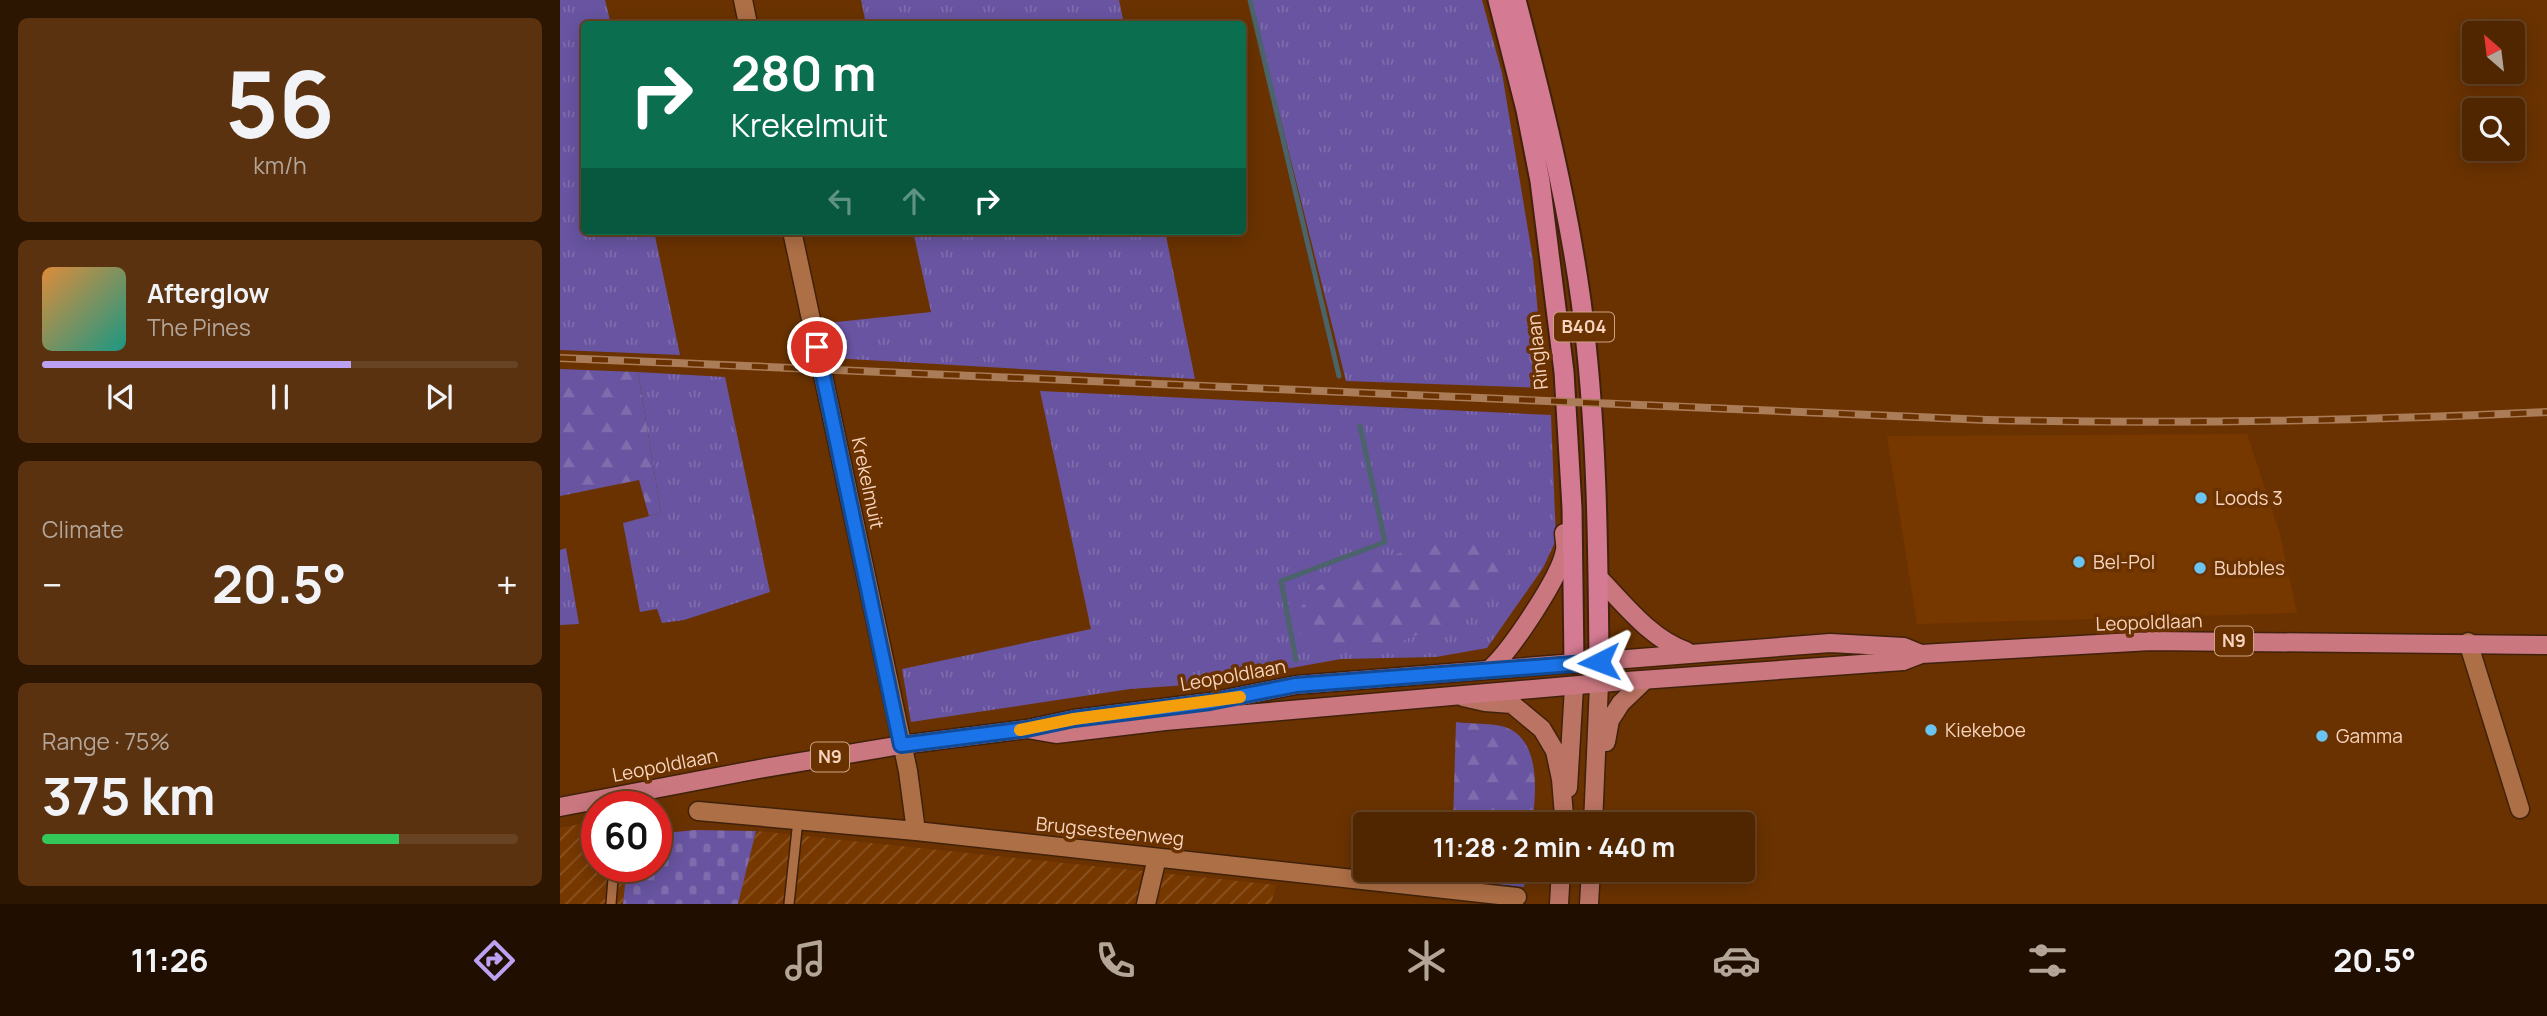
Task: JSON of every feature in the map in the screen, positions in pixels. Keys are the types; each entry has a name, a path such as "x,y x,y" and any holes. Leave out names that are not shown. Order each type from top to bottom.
{"highway":[{"name":"Ringlaan","path":"1498,0 1526,110 1540,181 1564,372 1572,508 1574,663"},
{"name":"B404","path":"1516,0 1552,147 1580,300 1594,429 1599,662"}],"main road":[{"path":"1491,668 1511,646 1559,568 1565,550 1563,521 1572,508"},
{"path":"1599,578 1668,645 1693,654"},
{"name":"Leopoldlaan","path":"1599,684 1903,661 1921,654 2151,641 2468,642 2547,645"},
{"name":"Leopoldlaan","path":"1599,662 1830,643 1904,647 1921,654"},
{"path":"1594,812 1599,662"},
{"name":"N9","path":"1574,663 1599,662"},
{"path":"1565,812 1570,781 1574,663"},
{"name":"Leopoldlaan","path":"666,791 901,745 1210,702 1296,685 1574,663"},
{"path":"1596,764 1607,740 1610,720 1620,703 1645,680"},
{"name":"N9","path":"1574,687 1599,684"},
{"name":"Leopoldlaan","path":"1027,729 1056,734 1227,716 1574,687"},
{"path":"1463,696 1485,702 1512,704 1542,729 1555,751 1561,779 1563,812"},
{"name":"Leopoldlaan","path":"560,807 581,805"},
{"path":"1559,904 1560,882"},
{"path":"1589,904 1590,882"}],"street":[{"path":"743,0 747,21"},
{"name":"Krekelmuit","path":"793,235 908,771 916,831"},
{"path":"2468,642 2520,809"},
{"name":"Brugsesteenweg","path":"698,811 916,831 1517,897"},
{"path":"1146,904 1157,858"}],"lane":[{"path":"789,904 798,820"},
{"path":"611,904 613,882"}],"shaded area":[{"path":"2247,434 2280,534 2297,613 1917,624 1887,436"},
{"path":"581,824 581,882 625,882 623,904 560,904 560,828"},
{"path":"756,831 1276,885 1271,904 738,904"}],"green space":[{"path":"560,0 605,0 610,21 581,21 581,235 655,235 680,355 560,350"},
{"path":"861,0 1119,0 1123,21 865,21"},
{"path":"1251,0 1482,0 1502,73 1533,260 1545,388 1346,381"},
{"path":"914,235 1166,235 1195,379 832,358 827,323 931,312"},
{"path":"560,369 638,372 661,513 649,516 639,480 560,496"},
{"path":"638,372 725,377 770,592 684,620 662,623 657,609 640,612 623,523 661,513"},
{"path":"1040,391 1551,415 1556,540 1543,568 1487,648 1436,657 1341,659 1201,684 1130,689 911,722 902,669 1091,629"},
{"path":"1475,538 1501,546 1516,570 1504,591 1446,624 1393,644 1372,648 1311,641 1296,630 1301,607 1319,586 1340,575 1416,547"},
{"path":"566,548 579,624 560,625 560,550"},
{"path":"1456,722 1505,727 1517,734 1531,756 1534,770 1533,812 1453,812"},
{"path":"756,831 738,904 623,904 625,882 672,882 672,832"},
{"path":"1472,882 1525,882 1524,887"}],"waterway":[{"path":"1250,0 1339,376"},
{"path":"1296,660 1281,581 1385,542 1360,426"}],"railway":[{"path":"560,358 1987,420 2267,421 2547,412"}],"slow traffic":[{"path":"1020,730 1074,719 1240,697"}],"place":[{"name":"Loods 3","path":"2201,498"},
{"name":"Bel-Pol","path":"2079,562"},
{"name":"Bubbles","path":"2200,568"},
{"name":"Kiekeboe","path":"1931,730"},
{"name":"Gamma","path":"2322,736"}],"route":[{"path":"817,347 901,745 1210,702 1296,685 1491,668 1599,662"}]}
